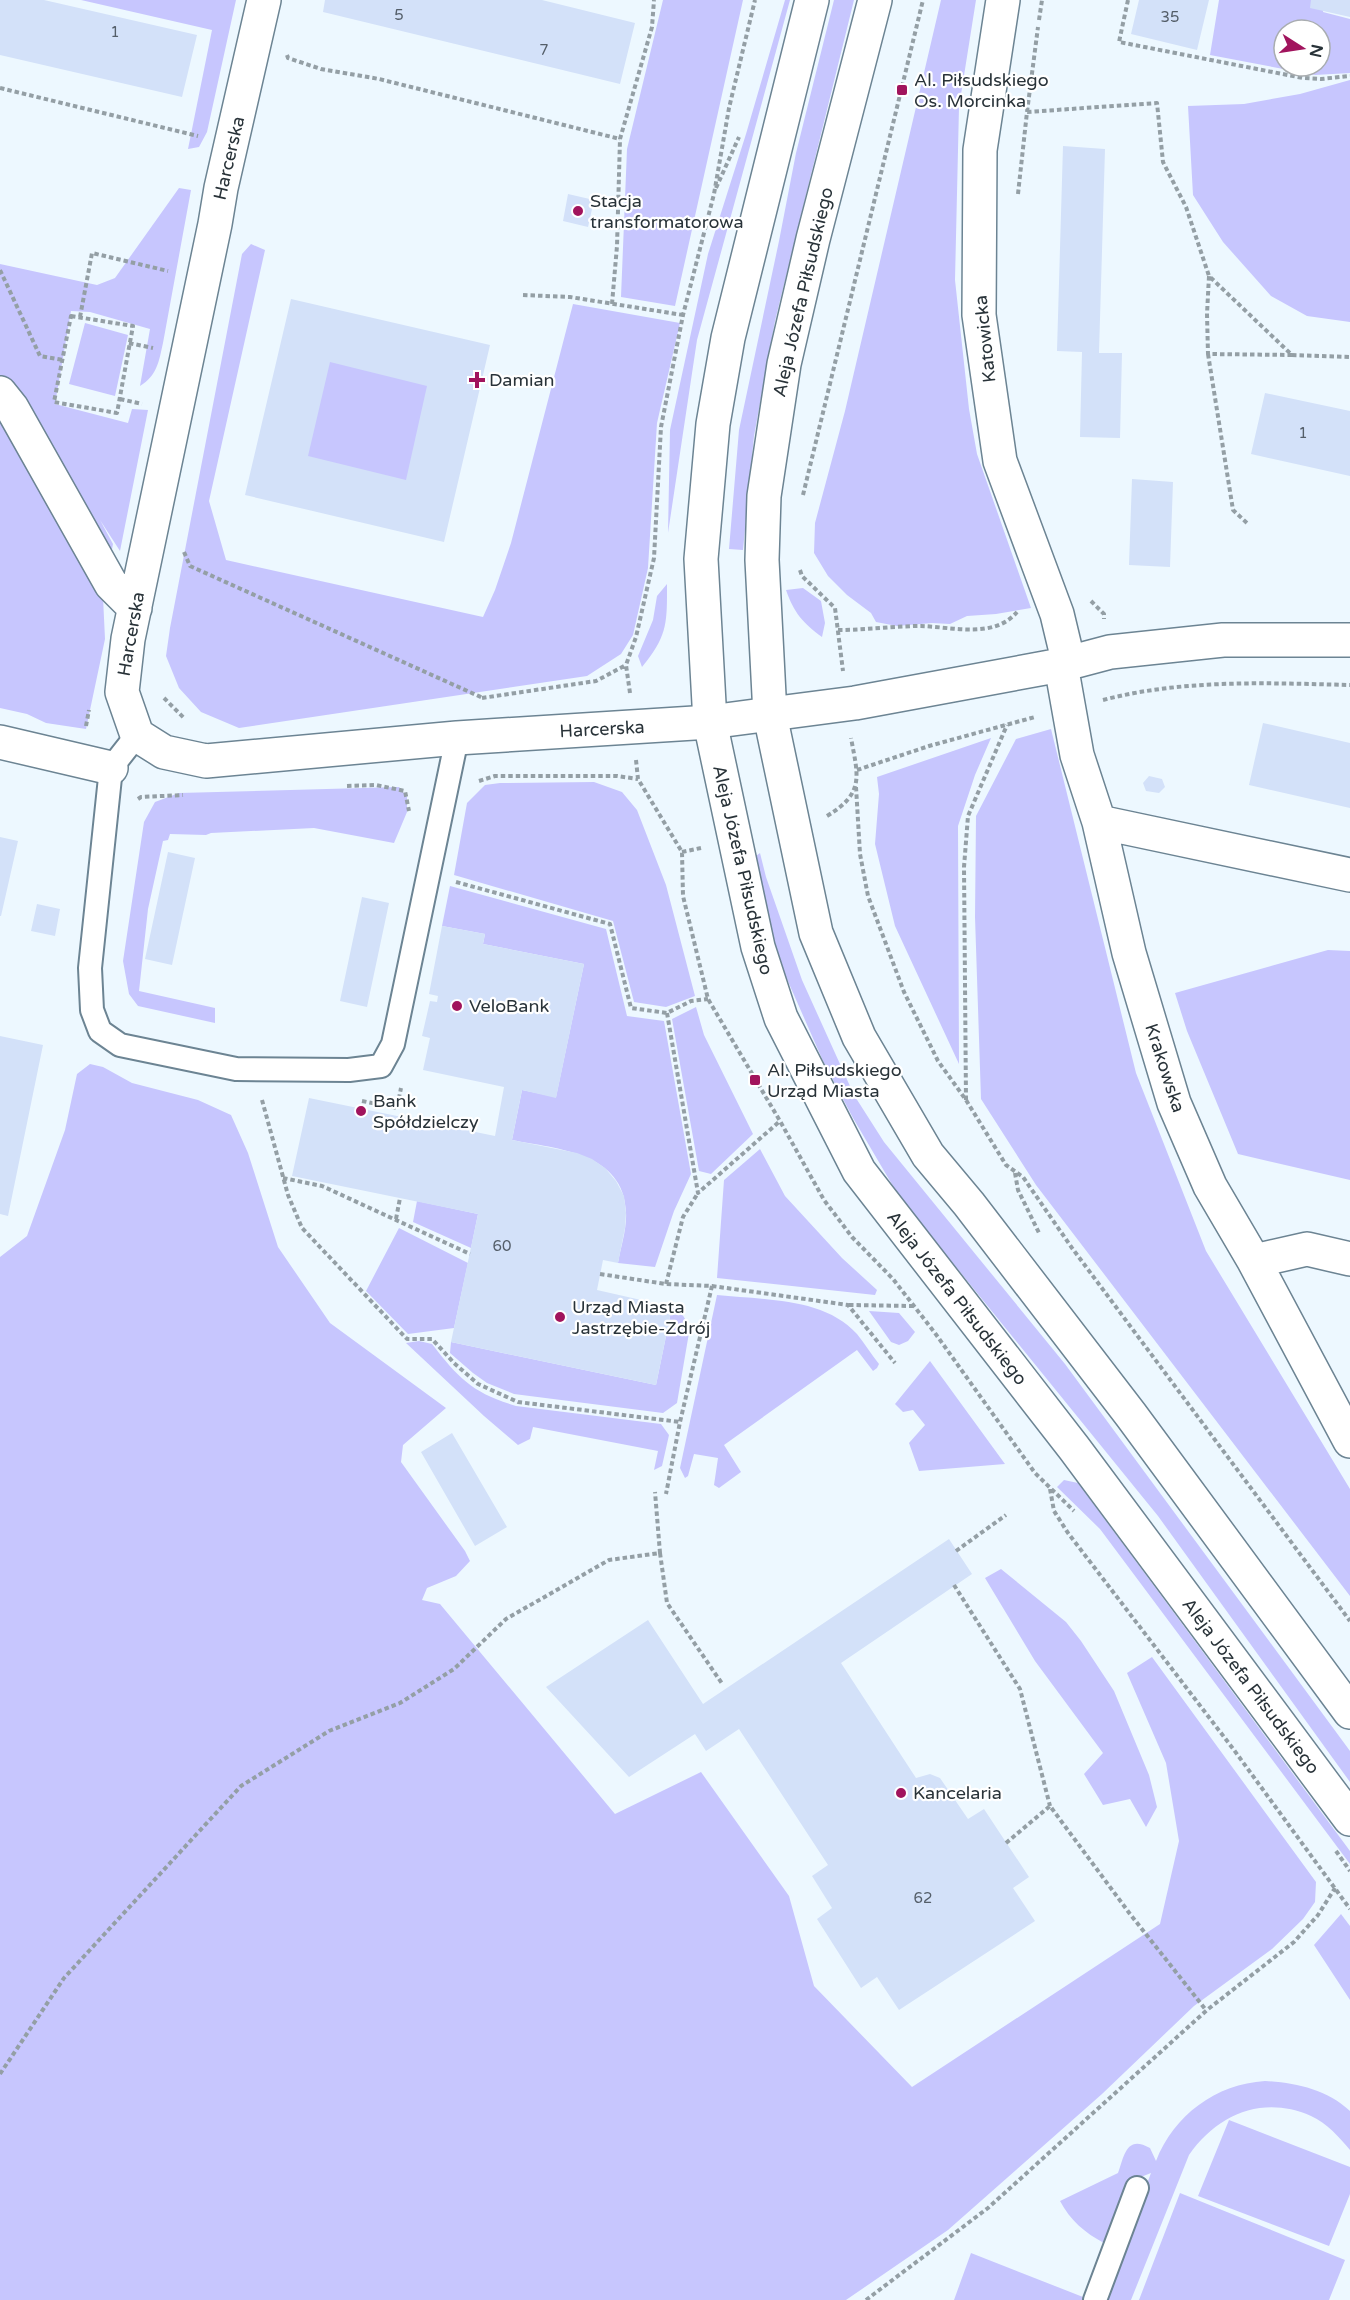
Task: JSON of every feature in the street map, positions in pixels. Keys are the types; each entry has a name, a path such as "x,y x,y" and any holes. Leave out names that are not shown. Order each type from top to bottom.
{"street":[{"name":"Harcerska","path":"264,0 221,188 128,639 122,692 137,735 164,752 206,760 457,738 710,722 770,714"},
{"name":"Aleja Józefa Piłsudskiego","path":"812,0 728,338 713,424 701,559 710,722 733,839 761,957 781,1018 859,1171 1074,1448 1350,1819"},
{"name":"Aleja Józefa Piłsudskiego","path":"875,0 813,239 784,363 766,485 762,560 770,714 816,933 859,1037 928,1155 969,1204 1131,1415 1350,1712"},
{"name":"Katowicka","path":"1003,0 980,150 979,315 1000,461 1057,614 1068,660 1061,665"},
{"path":"0,393 12,408 111,584 135,608"},
{"path":"770,714 855,703 1061,665 1110,652 1223,640 1350,640"},
{"name":"Krakowska","path":"1061,665 1077,755 1099,822 1129,953 1174,1103 1210,1186 1254,1261 1350,1441"},
{"path":"0,742 111,768"},
{"path":"1099,822 1350,875"},
{"path":"1254,1261 1307,1249 1350,1258"}],"lane":[{"path":"137,735 111,768 90,968 92,1010 100,1031 120,1045 236,1069 349,1070 381,1066 393,1044 437,873 440,820 457,738"},
{"path":"1095,2300 1137,2188"}],"path":[{"path":"612,304 620,140 652,27 654,0"},
{"path":"714,194 729,108 755,0"},
{"path":"800,505 923,0"},
{"path":"1017,203 1042,0"},
{"path":"1128,0 1119,42 1303,78 1350,76"},
{"path":"284,50 288,58 321,69 379,79 620,140"},
{"path":"0,88 206,138"},
{"path":"1027,112 1157,103 1163,162 1186,207 1209,276 1206,314 1208,354 1233,510 1248,524"},
{"path":"80,317 92,253 175,272"},
{"path":"0,270 40,356 63,360"},
{"path":"1209,276 1292,355"},
{"path":"523,295 570,297 683,315"},
{"path":"71,316 133,326 117,413 54,402 63,360 71,316"},
{"path":"129,343 159,349"},
{"path":"1208,354 1350,357"},
{"path":"120,399 149,405"},
{"path":"182,546 190,566 483,698"},
{"path":"800,568 802,576 835,608 843,677"},
{"path":"1090,600 1104,614"},
{"path":"838,630 920,626 959,631 975,630 1009,621 1020,606"},
{"path":"472,700 596,681 626,664"},
{"path":"1092,702 1185,686 1278,683 1350,685"},
{"path":"160,688 163,698 188,721"},
{"path":"857,770 929,746 1036,717"},
{"path":"966,1100 964,867 968,816 1007,725"},
{"path":"854,751 857,770 860,854 868,896 904,992 938,1062 966,1100 1006,1166 1023,1177 1072,1248 1350,1621"},
{"path":"477,782 495,776 617,776 638,780"},
{"path":"344,786 376,785 405,791 409,816 440,820"},
{"path":"821,819 844,805 856,787"},
{"path":"107,816 122,819 127,808 141,797 186,795"},
{"path":"682,852 705,847"},
{"path":"437,873 610,924 631,1008 667,1013 691,1001 708,999"},
{"path":"667,1013 698,1193"},
{"path":"351,1099 397,1108 402,1085"},
{"path":"271,1097 261,1100 283,1178 302,1228 406,1339 432,1339 478,1384 518,1402 680,1422"},
{"path":"666,1284 683,1217 698,1193 780,1121"},
{"path":"283,1178 322,1186 470,1254"},
{"path":"396,1219 400,1198"},
{"path":"600,1274 666,1284 712,1286 848,1305 915,1306"},
{"path":"666,1494 680,1422 712,1286"},
{"path":"848,1305 895,1363"},
{"path":"1050,1489 1054,1511 1068,1533 1234,1750 1350,1909"},
{"path":"655,1492 667,1603 723,1684"},
{"path":"956,1551 1006,1515"},
{"path":"0,2074 63,1978 241,1786 329,1731 400,1703 454,1669 506,1619 609,1560 660,1553"},
{"path":"954,1585 1020,1689 1050,1806 1130,1914 1207,2010"},
{"path":"1006,1843 1050,1806"},
{"path":"866,2300 988,2208 1207,2010 1294,1942 1318,1915 1335,1888"}],"shaded area":[{"path":"81,0 236,0 207,132 199,147 188,149 212,30"},
{"path":"663,0 743,0 675,306 621,297 627,149"},
{"path":"785,0 790,0 697,340 668,533 670,430 708,254"},
{"path":"834,0 854,0 775,321 754,436 743,550 729,549 739,430 796,153"},
{"path":"941,0 976,0 959,107 955,280 969,409 977,454 1031,608 967,616 950,624 897,626 876,622 871,613 847,595 828,576 814,553 815,523 845,411"},
{"path":"1219,0 1325,0 1323,12 1350,19 1350,73 1332,74 1332,18 1272,18 1272,67 1210,55"},
{"path":"1350,80 1350,322 1307,316 1271,296 1223,242 1193,195 1188,106 1244,104 1300,94"},
{"path":"179,188 191,190 163,343 150,378 140,386 150,329 90,312 71,311 55,404 128,423 132,409 148,410 120,551 100,520 113,544 103,597 105,639 86,729 46,723 27,714 0,708 0,264 97,285 115,278"},
{"path":"251,244 265,250 209,501 226,560 483,617 511,543 573,304 680,323 657,423 648,568 633,635 621,654 587,676 239,728 201,712 179,688 166,656 170,628 242,254"},
{"path":"85,323 128,335 115,396 69,384"},
{"path":"327,356 435,382 409,485 302,460"},
{"path":"667,584 664,628 657,646 642,667 638,656 653,620 657,596"},
{"path":"803,588 821,601 825,623 822,637 800,617 786,590"},
{"path":"1051,729 1136,1073 1206,1251 1350,1489 1350,1596 1036,1185 981,1099 975,917 976,816 1016,739"},
{"path":"991,738 975,775 958,826 959,1064 895,926 875,844 879,794 877,777"},
{"path":"594,782 622,792 637,810 666,885 695,996 666,1007 634,1002 613,921 454,875 467,803 485,785"},
{"path":"399,787 407,797 407,812 394,843 314,828 206,835 170,834 168,840 163,841 148,909 139,991 215,1008 215,1023 138,1006 129,994 123,961 144,822 155,802 179,793"},
{"path":"760,853 766,877 802,980 854,1095 884,1142 1065,1364 1350,1751 1350,1782 1158,1516 900,1198 823,1061 776,954 748,862"},
{"path":"450,886 606,929 627,1016 664,1021 691,1174 674,1211 655,1267 618,1263 625,1231 626,1212 622,1192 614,1177 601,1165 567,1151 512,1140 522,1090 556,1097 584,964 483,944 485,934 442,926"},
{"path":"1328,950 1350,951 1350,1180 1238,1154 1187,1031 1175,993"},
{"path":"696,1007 704,1035 753,1134 711,1174 699,1171 672,1019"},
{"path":"90,1064 103,1067 132,1083 198,1100 231,1115 248,1153 278,1247 330,1323 446,1408 403,1445 401,1462 470,1561 456,1576 427,1588 422,1600 440,1604 615,1814 701,1772 789,1896 814,1986 912,2087 1160,1924 1179,1841 1166,1763 1127,1673 1152,1657 1316,1882 1315,1902 1303,1919 1272,1949 1194,2006 1102,2094 948,2230 846,2300 0,2300 0,1257 27,1236 65,1130 77,1074"},
{"path":"760,1149 785,1196 842,1258 877,1290 875,1295 717,1278 724,1180"},
{"path":"417,1201 478,1214 471,1248 413,1222"},
{"path":"399,1228 468,1263 454,1328 408,1334 366,1291"},
{"path":"717,1295 792,1302 828,1313 857,1334 879,1364 873,1371 857,1350 724,1445 741,1472 719,1488 714,1485 718,1458 694,1454 688,1476 685,1478 680,1468"},
{"path":"672,1307 682,1314 690,1327 677,1403 663,1413 514,1394 487,1383 450,1353 451,1342 656,1385"},
{"path":"869,1311 899,1313 915,1332 908,1341 899,1345 891,1342"},
{"path":"419,1341 432,1344 459,1376 478,1390 501,1401 516,1406 661,1424 669,1435 662,1466 654,1470 658,1451 533,1427 530,1439 518,1445 406,1343"},
{"path":"930,1361 1005,1464 919,1471 909,1443 925,1425 913,1410 903,1412 895,1404"},
{"path":"1064,1480 1078,1483 1350,1851 1350,1864 1100,1529 1057,1487"},
{"path":"1001,1569 1066,1622 1114,1691 1149,1775 1157,1807 1146,1827 1130,1799 1103,1805 1084,1774 1103,1753 1035,1661 985,1578"},
{"path":"1341,1914 1350,1926 1350,2000 1314,1945"},
{"path":"1265,2081 1310,2088 1341,2103 1350,2111 1350,2150 1322,2122 1293,2110 1276,2107 1259,2108 1228,2119 1201,2141 1189,2155 1131,2300 1103,2300 1151,2173 1128,2182 1104,2243 1079,2225 1060,2201 1118,2173 1124,2154 1131,2146 1142,2144 1150,2148 1156,2161 1174,2130 1185,2116 1199,2105 1230,2088"},
{"path":"1229,2120 1350,2167 1350,2194 1329,2246 1198,2196"},
{"path":"1180,2193 1345,2260 1329,2300 1139,2300"},
{"path":"971,2253 1083,2297 1082,2300 954,2300"}],"building":[{"path":"0,0 44,0 197,35 182,97 0,55"},
{"path":"325,0 542,0 635,23 620,84 323,12"},
{"path":"1139,0 1209,0 1197,50 1131,34"},
{"path":"1311,0 1350,0 1350,17 1310,8"},
{"path":"1063,146 1105,149 1099,353 1122,353 1120,438 1080,437 1082,352 1057,351"},
{"name":"Stacja transformatorowa","path":"568,194 594,200 588,227 563,221"},
{"path":"291,299 490,345 444,542 245,495","holes":["330,362 427,386 406,480 308,456"]},
{"path":"1265,393 1350,411 1350,476 1251,454"},
{"path":"1132,479 1173,482 1170,567 1129,565"},
{"path":"1263,723 1350,743 1350,808 1249,785"},
{"path":"1149,776 1162,779 1165,787 1159,793 1146,791 1143,783"},
{"path":"0,837 18,841 1,916 0,916"},
{"path":"168,852 195,858 172,965 145,959"},
{"path":"362,897 389,903 367,1007 340,1001"},
{"path":"37,904 60,909 55,936 31,931"},
{"path":"442,926 485,934 483,944 584,964 556,1098 522,1090 512,1140 577,1153 605,1168 616,1181 624,1196 625,1228 618,1263 603,1260 597,1290 672,1307 656,1385 451,1342 478,1214 292,1176 309,1098 495,1136 504,1087 423,1070 430,1038 422,1036 430,1001 437,1002 438,996 429,994"},
{"path":"0,1036 43,1045 8,1216 0,1214"},
{"path":"452,1433 507,1527 475,1546 421,1452"},
{"path":"949,1539 972,1574 841,1663 916,1778 930,1774 940,1778 968,1819 984,1809 1029,1877 1013,1888 1035,1921 899,2010 877,1977 861,1988 817,1919 832,1908 812,1876 828,1865 739,1729 706,1751 695,1734 629,1777 546,1687 648,1620 703,1704"}],"place":[{"name":"Al. Piłsudskiego Os. Morcinka","path":"902,90"},
{"name":"Stacja transformatorowa","path":"578,211"},
{"name":"Damian","path":"477,380"},
{"name":"VeloBank","path":"457,1006"},
{"name":"Al. Piłsudskiego Urząd Miasta","path":"755,1080"},
{"name":"Bank Spółdzielczy","path":"361,1111"},
{"name":"Urząd Miasta Jastrzębie-Zdrój","path":"560,1317"},
{"name":"Kancelaria","path":"901,1793"}]}
